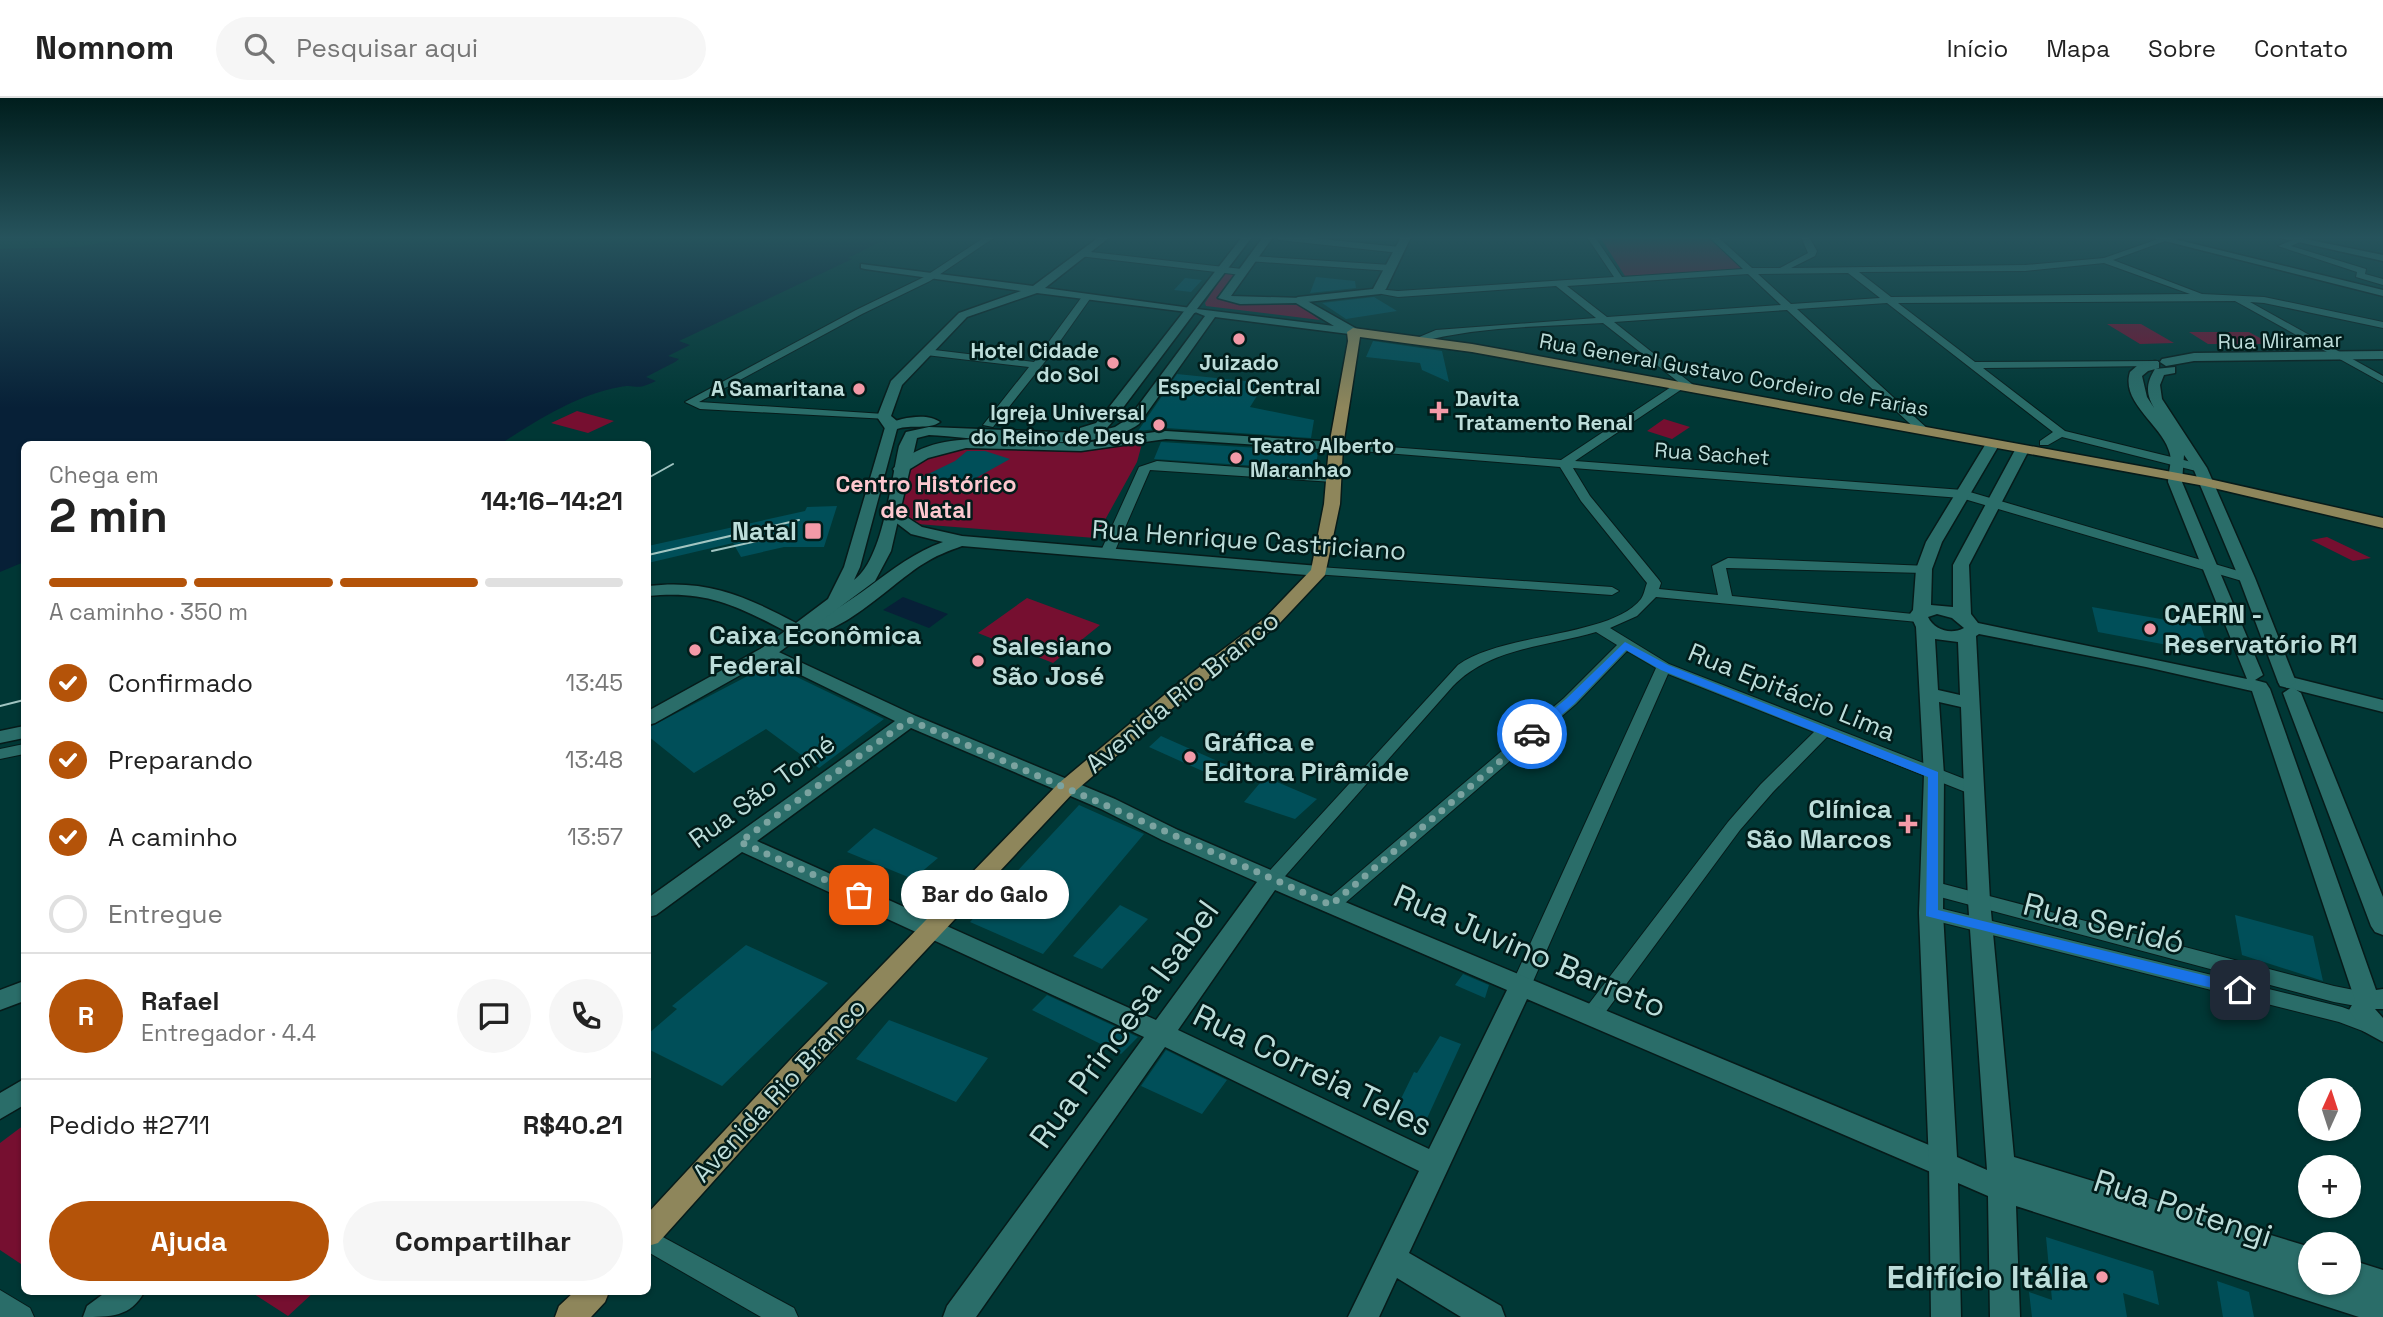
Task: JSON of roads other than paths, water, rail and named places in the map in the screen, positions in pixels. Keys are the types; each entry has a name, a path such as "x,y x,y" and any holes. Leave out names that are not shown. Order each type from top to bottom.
{"main road":[{"path":"834,605 852,567 896,384 968,312 1023,294"},
{"path":"1069,294 1193,308 1358,294"},
{"path":"888,422 914,421 1073,431 1101,426 1204,294"},
{"path":"651,717 768,653 861,585 875,568 883,551 906,446 952,432 1051,438 1093,437 1123,429 1134,421 1224,307 1230,294"},
{"path":"1298,300 1353,332 1354,341 1336,446 1332,504 1319,571"},
{"name":"Rua General Gustavo Cordeiro de Farias","path":"1224,307 1353,332 1463,347 1992,445 2176,469 2383,518"},
{"path":"1371,334 1444,331"},
{"name":"Rua Miramar","path":"2165,365 2346,359 2383,355"},
{"name":"Rua Miramar","path":"2346,359 2383,361"},
{"path":"2165,365 2143,368 2135,375 2135,384 2141,398 2178,455 2176,469 2212,569 2375,999 2362,1010 2372,1024 2383,1032"},
{"path":"2165,365 2152,386 2155,399 2202,475 2248,578 2383,926"},
{"path":"900,469 920,456 954,444 1081,447 1149,436"},
{"name":"Rua Sachet","path":"1149,436 1336,446"},
{"path":"1946,1317 1932,901 1934,775 1922,619 1924,569 1934,542 1970,497 1992,445"},
{"path":"2005,1317 2001,1176 1980,913 1968,626 1961,565 2022,450"},
{"name":"Rua General Gustavo Cordeiro de Farias","path":"2202,475 2383,523"},
{"name":"Rua Henrique Castriciano","path":"891,512 917,531 961,541 1319,571"},
{"path":"651,591 681,589 720,592 754,606 799,631 815,628 834,618 928,553 961,541"},
{"name":"Avenida Rio Branco","path":"651,1230 737,1133 1066,788 1188,685 1270,622 1319,571"},
{"path":"1922,619 1945,610 1968,626 2257,682 2279,695 2290,687 2383,708"},
{"name":"Rua Juvino Barreto","path":"768,653 909,720 1108,804 1170,835 1521,986 1942,1164 2001,1176"},
{"path":"1929,694 1970,703"},
{"name":"Rua São Tomé","path":"651,907 909,720"},
{"path":"0,737 21,733"},
{"name":"Rua Correia Teles","path":"740,842 1160,1033 1437,1166"},
{"name":"Rua Princesa Isabel","path":"958,1317 1272,878"},
{"path":"1363,1317 1521,986"},
{"path":"0,1000 21,992"},
{"path":"0,1108 21,1092"},
{"name":"Rua Potengi","path":"2001,1176 2298,1258"},
{"name":"Rua Potengi","path":"2001,1176 2383,1310"},
{"path":"1392,1259 1490,1317"},
{"path":"2361,1277 2383,1284"},
{"path":"98,1317 125,1295"},
{"path":"570,1317 591,1295"}],"street":[{"path":"888,422 700,406 690,402 896,294"},
{"path":"1572,294 1695,391"},
{"path":"1777,294 1925,432"},
{"path":"1879,294 2061,433 2176,469"},
{"path":"2197,294 2205,297"},
{"path":"989,425 1087,296"},
{"path":"2234,298 2383,380"},
{"path":"1417,340 1444,331 1887,300 2234,298 2264,300 2383,325"},
{"path":"1462,330 1450,335 1454,342 1463,347"},
{"path":"926,352 1037,365"},
{"path":"1970,365 2165,365"},
{"path":"1678,387 1564,463 1585,498 1647,572 1654,583 1654,593 1922,619"},
{"path":"2045,443 2049,438 2061,433"},
{"name":"Rua Sachet","path":"1336,446 1970,497 2248,578"},
{"path":"1107,553 1142,470 1157,466 1333,478"},
{"path":"1726,600 1719,566 1728,562 1924,569"},
{"name":"Rua Henrique Castriciano","path":"1319,571 1612,591"},
{"name":"Rua Princesa Isabel","path":"1272,878 1472,662 1598,627 1630,615 1651,601 1654,593"},
{"name":"Rua Epitácio Lima","path":"1598,627 1664,667 1974,789"},
{"path":"1331,905 1570,701 1625,645"},
{"path":"1521,986 1664,667"},
{"path":"1592,1015 1734,826 1767,788 1824,731"},
{"path":"0,754 21,750"},
{"name":"Rua Seridó","path":"1932,901 2334,994 2375,999"},
{"name":"Rua Seridó","path":"1980,913 2342,1015 2383,1032"},
{"path":"651,1242 785,1317"},
{"path":"0,1302 21,1317"}],"water":[{"path":"0,294 778,294 679,341 690,345 668,356 679,359 675,362 646,377 656,381 639,387 620,387 587,396 557,410 505,441 21,441 21,563 0,572"},
{"path":"903,597 948,614 929,628 883,610"}],"tram line":[{"path":"651,476 673,464"},
{"path":"651,554 799,520"},
{"path":"712,551 794,533"},
{"path":"0,706 21,701"}],"place":[{"name":"Juizado Especial Central","path":"1239,339"},
{"name":"Hotel Cidade do Sol","path":"1113,363"},
{"name":"A Samaritana","path":"859,389"},
{"name":"Davita Tratamento Renal","path":"1439,411"},
{"name":"Igreja Universal do Reino de Deus","path":"1159,425"},
{"name":"Teatro Alberto Maranhao","path":"1236,458"},
{"name":"Natal","path":"813,531"},
{"name":"CAERN - Reservatório R1","path":"2150,629"},
{"name":"Caixa Econômica Federal","path":"695,650"},
{"name":"Salesiano São José","path":"978,661"},
{"name":"Gráfica e Editora Pirâmide","path":"1190,757"},
{"name":"Clínica São Marcos","path":"1908,824"},
{"name":"Bar do Galo","path":"859,895"},
{"name":"Edifício Itália","path":"2102,1277"}],"district":[{"name":"Centro Histórico de Natal","path":"926,497"}]}
